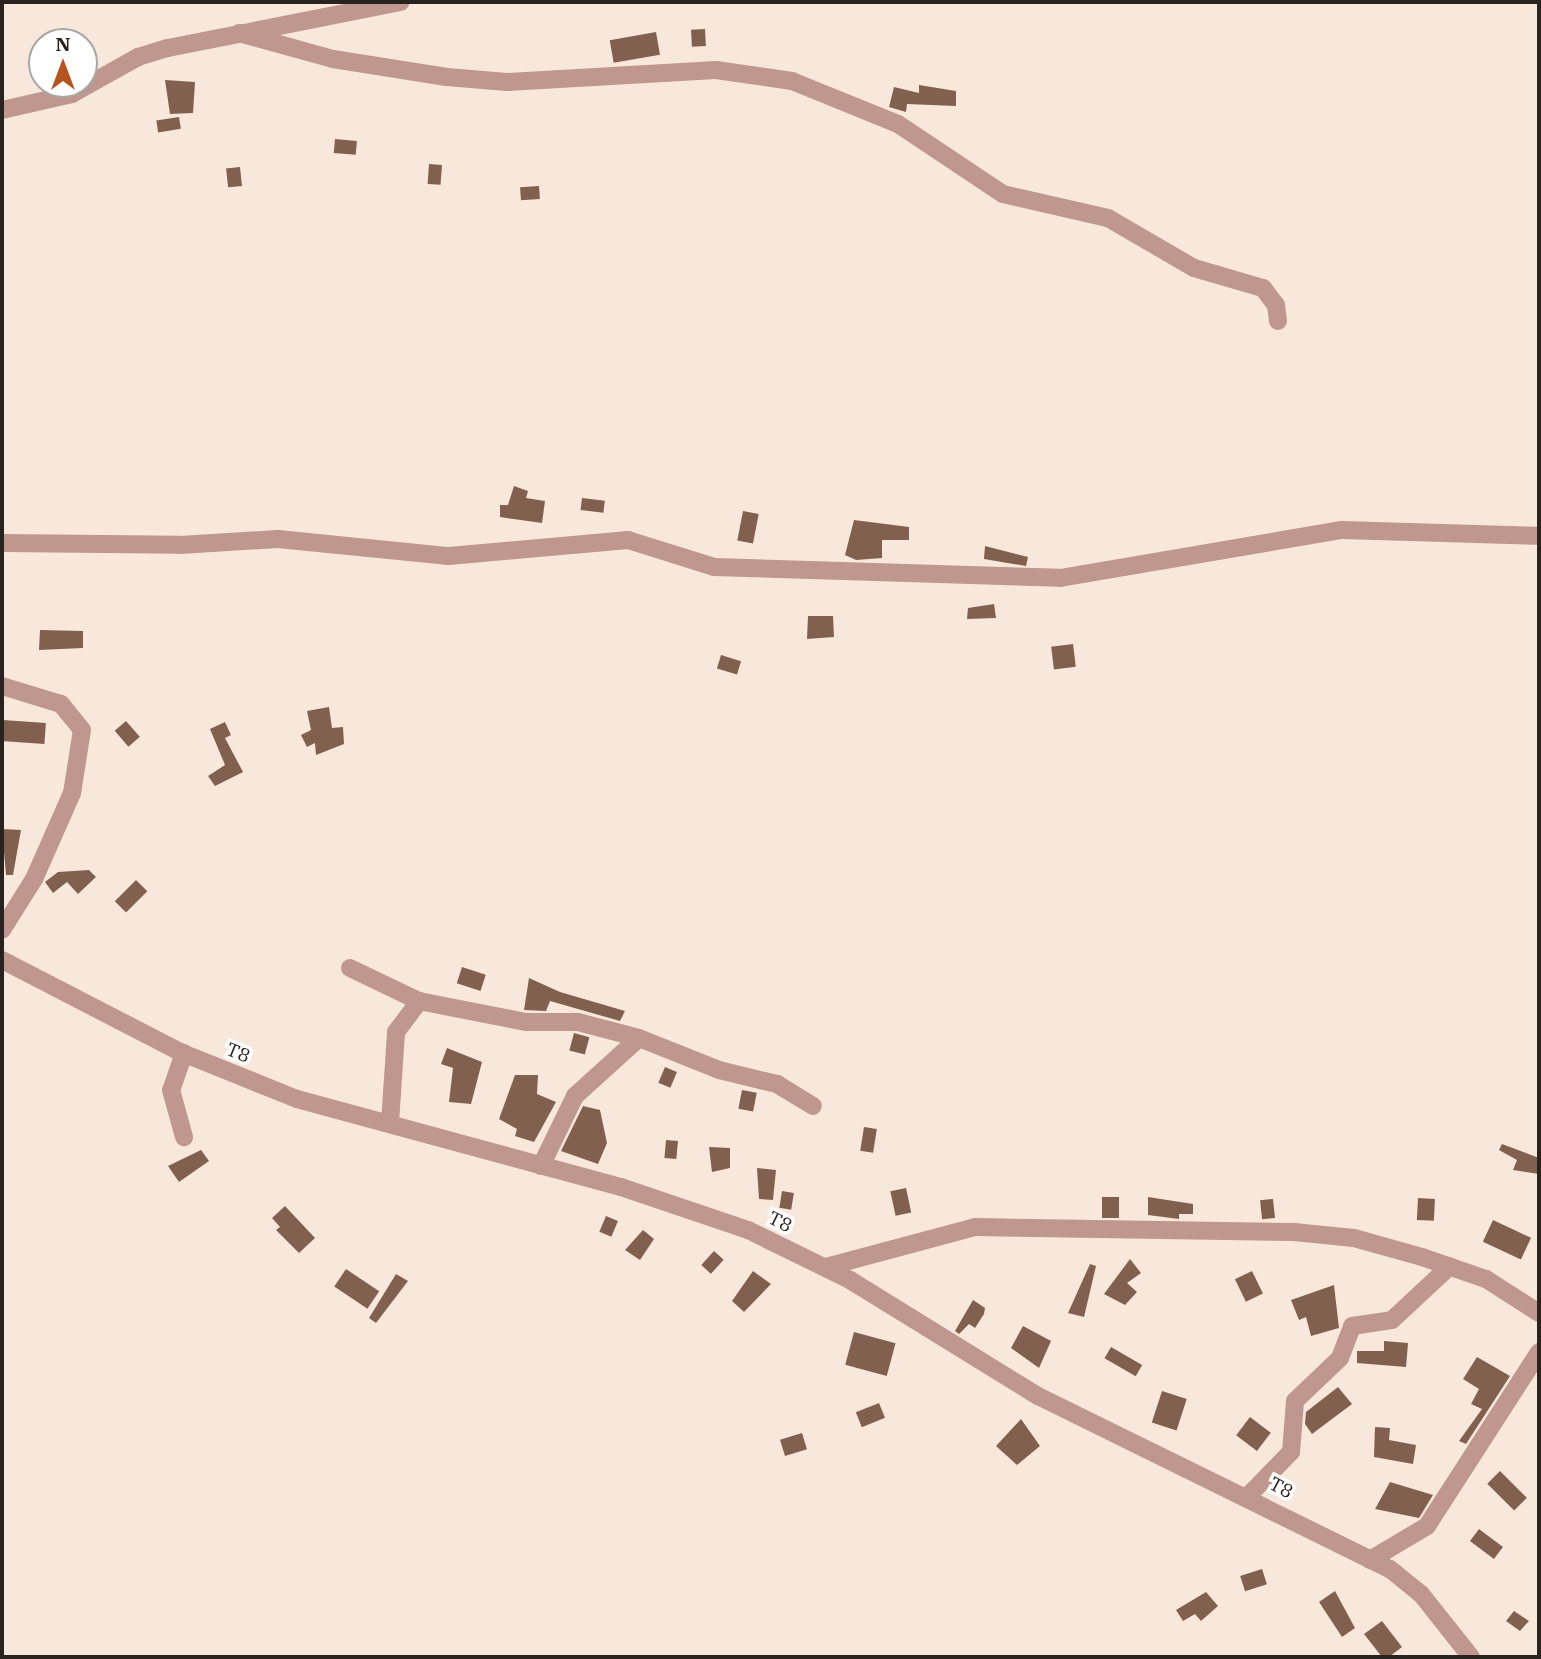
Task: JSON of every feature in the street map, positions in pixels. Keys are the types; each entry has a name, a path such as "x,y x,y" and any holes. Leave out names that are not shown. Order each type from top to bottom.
{"street":[{"path":"2,110 72,94 138,57 239,33 400,2"},
{"path":"239,33 346,62 459,78 507,82 716,70 792,81 898,124 1003,194 1108,218 1194,268 1263,288 1276,305 1278,321"},
{"path":"2,543 180,545 269,538 449,556 628,540 714,567 1060,578 1342,530 1539,536"},
{"path":"2,685 61,704 78,718 82,730 72,793 34,879 2,930"},
{"name":"T8","path":"2,960 184,1053 297,1099 541,1166 737,1226 825,1267 1014,1383 1249,1495 1370,1560 1421,1594 1471,1657"},
{"path":"350,968 419,1001 526,1022 578,1022 639,1038 719,1070 777,1084 813,1106"},
{"path":"390,1124 397,1032 419,1001"},
{"path":"541,1166 575,1096 639,1038"},
{"path":"184,1053 171,1090 184,1137"},
{"path":"825,1267 954,1231 1000,1226 1294,1232 1354,1238 1450,1266 1486,1279 1539,1313"},
{"path":"1249,1495 1291,1452 1296,1401 1340,1358 1352,1326 1392,1320 1450,1266"},
{"path":"1370,1560 1427,1526 1539,1352"}],"building":[{"path":"705,29 706,46 692,47 691,30"},
{"path":"656,32 660,55 614,63 610,40"},
{"path":"165,80 195,82 193,113 170,114"},
{"path":"919,85 956,91 956,106 907,104 906,112 889,107 894,87 919,93"},
{"path":"179,117 181,129 158,132 156,121"},
{"path":"335,139 357,141 356,155 334,153"},
{"path":"429,164 442,165 441,185 428,184"},
{"path":"240,167 242,186 228,187 226,168"},
{"path":"539,186 540,199 521,200 520,187"},
{"path":"514,486 528,491 526,498 545,501 542,523 500,517 500,505 508,505"},
{"path":"582,498 605,501 603,513 581,510"},
{"path":"743,511 759,514 753,544 737,540"},
{"path":"854,520 909,527 909,540 882,540 882,558 856,560 845,555"},
{"path":"985,546 1028,557 1026,566 984,559"},
{"path":"994,604 996,618 967,619 968,608"},
{"path":"808,616 833,616 834,637 807,639"},
{"path":"40,630 83,631 83,648 39,650"},
{"path":"1073,644 1076,667 1054,670 1051,647"},
{"path":"721,655 741,661 737,675 717,668"},
{"path":"329,707 332,728 343,727 344,744 316,755 315,743 307,747 301,735 311,730 307,711"},
{"path":"3,720 46,723 44,744 2,741"},
{"path":"126,721 140,737 128,747 115,731"},
{"path":"225,722 231,735 225,738 243,772 215,786 208,776 225,765 210,729"},
{"path":"2,829 21,830 13,875 6,875"},
{"path":"89,870 96,877 78,894 67,882 53,893 45,882 58,872"},
{"path":"136,880 147,891 126,913 115,901"},
{"path":"462,967 486,975 481,991 457,983"},
{"path":"529,978 560,992 625,1011 620,1021 550,1001 546,1011 524,1010"},
{"path":"574,1033 589,1037 585,1055 569,1050"},
{"path":"447,1048 482,1062 471,1104 449,1102 453,1068 441,1064"},
{"path":"665,1067 677,1072 670,1088 658,1083"},
{"path":"515,1075 538,1075 537,1094 556,1102 534,1142 515,1136 517,1129 499,1119"},
{"path":"742,1090 757,1093 753,1112 738,1109"},
{"path":"583,1106 600,1110 607,1143 598,1164 561,1151"},
{"path":"864,1127 877,1129 873,1153 860,1151"},
{"path":"666,1140 678,1141 676,1159 664,1158"},
{"path":"1502,1144 1539,1158 1539,1174 1513,1170 1517,1160 1499,1150"},
{"path":"709,1147 730,1148 730,1168 712,1172"},
{"path":"201,1150 209,1161 179,1182 168,1166"},
{"path":"757,1168 776,1170 773,1200 759,1199"},
{"path":"906,1188 911,1212 896,1216 890,1191"},
{"path":"782,1191 794,1193 791,1210 779,1208"},
{"path":"1102,1197 1119,1197 1119,1218 1102,1218"},
{"path":"1148,1197 1193,1204 1193,1214 1179,1214 1179,1219 1148,1215"},
{"path":"1418,1198 1435,1199 1434,1221 1417,1220"},
{"path":"1273,1199 1275,1218 1262,1219 1260,1200"},
{"path":"285,1206 315,1238 299,1253 276,1230 280,1227 272,1218"},
{"path":"606,1216 618,1221 611,1237 599,1232"},
{"path":"1493,1220 1531,1238 1521,1260 1483,1242"},
{"path":"643,1230 654,1239 640,1260 625,1250"},
{"path":"714,1251 724,1260 711,1274 701,1265"},
{"path":"1130,1259 1141,1273 1127,1283 1137,1292 1125,1305 1104,1294"},
{"path":"1090,1264 1096,1266 1084,1317 1068,1313"},
{"path":"346,1269 379,1291 367,1309 334,1286"},
{"path":"753,1271 771,1284 744,1312 732,1301"},
{"path":"1252,1271 1263,1293 1246,1302 1235,1279"},
{"path":"396,1274 408,1281 376,1323 369,1318"},
{"path":"1334,1285 1339,1328 1311,1336 1306,1317 1299,1320 1291,1300"},
{"path":"973,1300 985,1308 984,1314 975,1328 969,1324 959,1334 955,1331"},
{"path":"1023,1326 1051,1341 1039,1368 1011,1348"},
{"path":"854,1332 896,1343 887,1376 845,1365"},
{"path":"1384,1341 1408,1343 1406,1367 1357,1363 1357,1351 1384,1351"},
{"path":"1111,1347 1142,1365 1136,1376 1104,1358"},
{"path":"1477,1357 1510,1376 1466,1444 1459,1441 1482,1409 1471,1404 1479,1389 1463,1379"},
{"path":"1338,1387 1352,1404 1312,1434 1305,1424 1306,1412"},
{"path":"1162,1391 1187,1399 1177,1430 1152,1422"},
{"path":"879,1403 885,1418 862,1427 856,1412"},
{"path":"1250,1417 1271,1433 1257,1451 1236,1435"},
{"path":"1021,1419 1040,1446 1017,1465 996,1446"},
{"path":"1375,1427 1390,1428 1389,1440 1416,1445 1413,1464 1374,1457"},
{"path":"802,1433 807,1449 785,1456 780,1440"},
{"path":"1500,1471 1527,1498 1514,1511 1487,1484"},
{"path":"1390,1482 1433,1495 1419,1518 1375,1509"},
{"path":"1479,1529 1503,1547 1494,1559 1470,1541"},
{"path":"1262,1569 1267,1584 1245,1591 1240,1576"},
{"path":"1335,1591 1355,1628 1342,1637 1319,1602"},
{"path":"1206,1592 1218,1606 1201,1621 1195,1614 1183,1621 1176,1610"},
{"path":"1514,1611 1529,1621 1520,1631 1506,1621"},
{"path":"1382,1621 1402,1647 1389,1657 1382,1657 1364,1634"}]}
